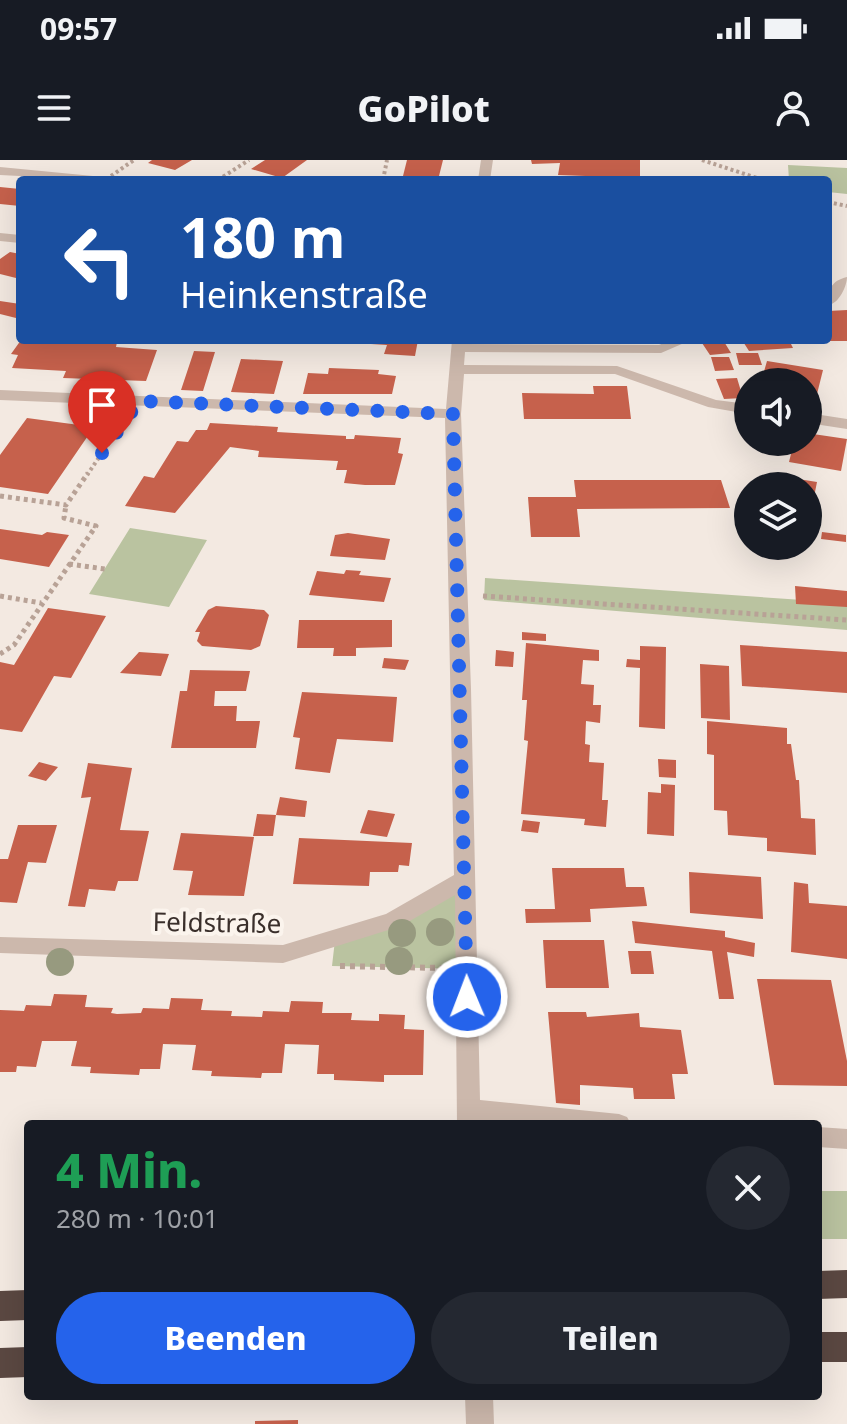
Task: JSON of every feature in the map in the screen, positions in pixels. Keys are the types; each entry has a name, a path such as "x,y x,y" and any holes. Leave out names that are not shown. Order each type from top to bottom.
{"highway":[{"path":"822,1285 847,1284"},
{"path":"0,1306 24,1305"},
{"path":"822,1347 847,1347"},
{"path":"0,1363 24,1362"}],"street":[{"path":"0,171 46,176"},
{"path":"832,296 839,284 847,281"},
{"path":"533,1120 469,1117 453,414 458,344 661,349 674,344"},
{"path":"455,369 617,370 713,404 734,407"},
{"path":"0,395 453,414"},
{"path":"822,420 847,424"},
{"name":"Feldstraße","path":"0,945 283,954 393,920 465,879"},
{"path":"822,1137 847,1139"}],"path":[{"path":"112,176 134,160"},
{"path":"224,176 249,160"},
{"path":"702,160 751,176"},
{"path":"0,654 14,645 96,526 64,518 66,505 139,401"},
{"path":"0,496 66,505"},
{"path":"69,564 105,569"},
{"path":"458,594 847,620"},
{"path":"0,596 41,603"},
{"path":"283,954 332,966 467,969"}],"green space":[{"path":"788,165 847,168 847,194 832,192 832,176 789,176"},
{"path":"130,528 207,540 169,607 89,594"},
{"path":"485,578 847,603 847,630 484,600"},
{"path":"465,879 467,969 332,966 335,940"},
{"path":"822,1191 847,1191 847,1239 822,1239"}],"building":[{"path":"152,160 192,160 175,170 148,163"},
{"path":"265,160 307,160 285,176 251,169"},
{"path":"407,160 443,160 439,176 403,176"},
{"path":"531,160 640,160 640,176 558,175 560,163 532,164"},
{"path":"0,187 16,189 16,206 0,204"},
{"path":"10,252 16,253 16,278 0,274 0,259"},
{"path":"0,301 16,303 16,318 0,314"},
{"path":"847,310 847,341 832,341 832,311"},
{"path":"18,344 117,344 116,347 157,350 146,381 63,378 66,371 12,368 18,355 11,354"},
{"path":"371,344 417,344 415,356 384,354 387,345"},
{"path":"703,344 725,344 731,353 710,355"},
{"path":"745,344 791,344 793,348 749,351"},
{"path":"194,351 215,352 203,391 181,390"},
{"path":"736,353 758,353 762,365 739,365"},
{"path":"711,357 729,357 734,370 715,371"},
{"path":"241,359 283,361 274,394 231,392"},
{"path":"767,361 811,368 765,368"},
{"path":"329,368 379,370 378,374 396,376 392,394 303,394 308,373 328,374"},
{"path":"734,378 734,398 724,399 716,379"},
{"path":"593,386 627,386 631,419 524,419 522,393 594,394"},
{"path":"27,418 94,427 48,494 0,487 0,455"},
{"path":"210,423 278,427 277,432 346,436 346,439 354,439 355,435 401,438 398,453 403,454 395,485 365,485 344,483 347,470 336,470 338,461 258,457 259,451 230,447 175,513 125,506 144,476 154,478 177,441 188,442 196,430 207,430"},
{"path":"822,435 847,439 841,471 789,462 790,456 822,456"},
{"path":"574,480 721,480 730,508 577,509 580,537 531,537 528,497 576,497"},
{"path":"0,529 69,535 49,567 0,559"},
{"path":"822,532 846,535 846,542 822,539"},
{"path":"348,533 390,539 385,560 330,556 335,535"},
{"path":"346,570 361,571 359,575 391,578 384,602 309,595 317,571 344,574"},
{"path":"795,586 847,591 847,607 796,604"},
{"path":"216,606 264,610 269,615 260,646 251,650 202,646 197,641 200,632 195,632 208,610"},
{"path":"48,608 106,616 71,678 54,676 22,732 0,729 0,662 14,665"},
{"path":"299,620 392,620 392,647 356,648 356,656 333,656 334,648 297,648"},
{"path":"522,632 546,634 546,641 522,640"},
{"path":"526,643 599,650 599,661 583,660 581,684 594,685 593,705 601,705 600,723 586,721 585,744 590,745 589,762 604,763 602,800 608,800 606,827 584,825 585,819 521,814 528,741 524,740 527,700 522,700"},
{"path":"740,645 847,652 847,693 742,686"},
{"path":"640,646 666,647 665,729 639,727 640,668 626,667 627,659 640,660"},
{"path":"496,650 514,652 513,667 495,666"},
{"path":"139,652 169,654 161,676 120,673"},
{"path":"384,658 409,660 405,670 382,668"},
{"path":"700,664 729,666 730,720 701,718"},
{"path":"190,670 250,671 246,691 215,691 214,706 237,706 236,721 260,721 256,748 171,748 180,691 187,691"},
{"path":"302,692 397,697 393,742 337,739 330,773 295,769 300,738 293,737"},
{"path":"707,721 787,728 787,744 791,744 796,780 799,780 801,818 815,819 816,855 767,851 767,838 728,835 727,811 714,810 714,755 707,754"},
{"path":"658,759 676,760 676,778 659,777"},
{"path":"39,762 58,767 46,781 28,776"},
{"path":"88,763 132,768 120,830 149,831 138,881 118,881 115,891 89,889 85,907 68,906 91,797 81,798"},
{"path":"661,784 675,785 674,836 647,834 648,792 661,793"},
{"path":"280,797 307,801 305,817 276,815"},
{"path":"368,810 395,814 387,837 360,833"},
{"path":"257,814 276,815 273,836 253,836"},
{"path":"523,820 540,822 538,833 521,831"},
{"path":"18,825 57,825 46,863 28,862 17,903 0,902 0,859 8,859"},
{"path":"181,833 254,837 244,896 188,895 193,871 173,870"},
{"path":"299,838 412,843 409,866 399,865 398,872 370,872 369,886 293,884"},
{"path":"552,868 624,868 626,887 644,887 647,906 590,909 591,922 526,923 525,909 555,909"},
{"path":"689,872 761,877 763,919 690,913"},
{"path":"794,882 808,884 809,903 847,906 847,959 791,952"},
{"path":"632,921 725,931 725,937 755,943 754,957 727,952 734,999 719,999 712,951 635,943"},
{"path":"543,940 604,940 609,988 546,988"},
{"path":"628,951 651,951 654,974 631,974"},
{"path":"757,979 831,980 847,1061 847,1086 774,1085"},
{"path":"54,994 87,995 85,1007 113,1008 111,1013 117,1014 141,1013 143,1008 169,1009 171,998 203,999 201,1010 232,1011 231,1016 262,1017 263,1011 289,1012 291,1001 323,1002 322,1013 352,1013 351,1020 379,1021 379,1014 405,1015 404,1029 424,1030 423,1075 384,1075 384,1082 334,1080 334,1074 317,1074 319,1045 285,1044 282,1073 262,1073 261,1078 211,1076 212,1071 192,1070 196,1045 163,1044 160,1069 140,1069 139,1075 90,1073 91,1067 71,1066 77,1041 42,1041 36,1067 17,1066 16,1072 0,1072 0,1010 24,1011 26,1005 51,1006"},
{"path":"548,1012 586,1012 587,1017 639,1013 640,1027 681,1030 688,1074 672,1074 675,1099 634,1099 633,1088 580,1085 580,1105 556,1103"},
{"path":"298,1420 298,1424 255,1424 255,1421"}],"route":[{"path":"102,453 139,401 453,414 467,997"}]}
